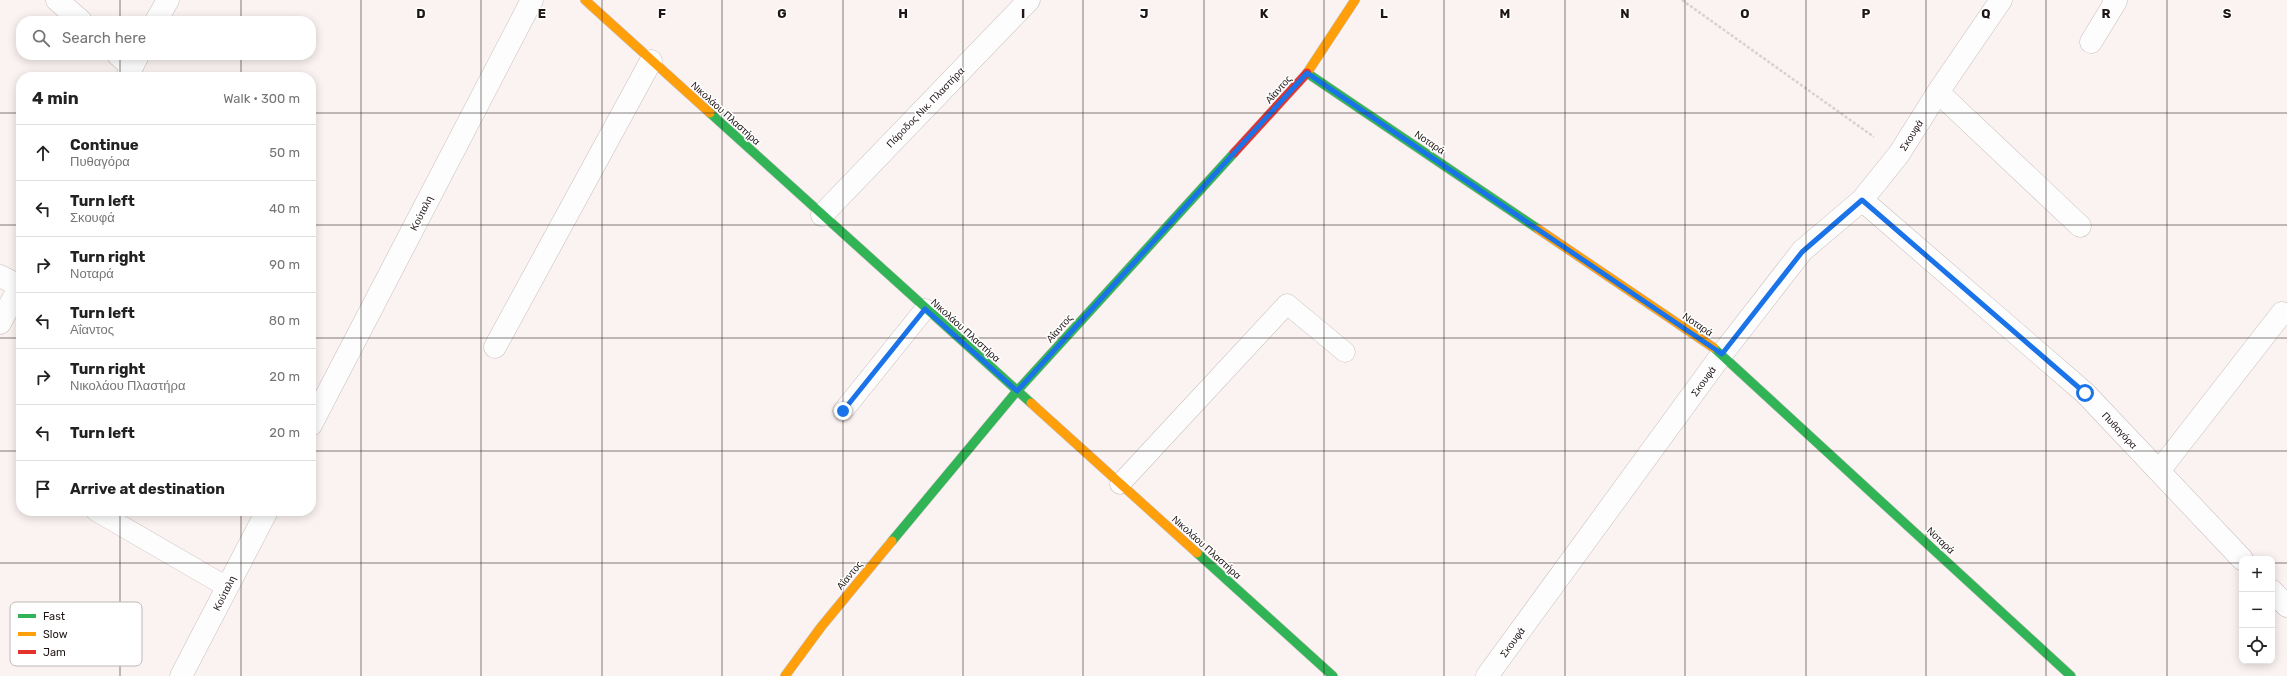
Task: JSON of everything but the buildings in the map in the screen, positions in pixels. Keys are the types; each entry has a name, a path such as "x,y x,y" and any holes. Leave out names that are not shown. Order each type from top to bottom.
{"street":[{"path":"57,0 75,16"},
{"path":"159,16 168,0"},
{"name":"Κούταλη","path":"316,415 532,0"},
{"name":"Νικολάου Πλαστήρα","path":"585,0 925,309 1333,676"},
{"name":"Πάροδος Νικ. Πλαστήρα","path":"822,214 1029,0"},
{"name":"Αΐαντος","path":"785,676 821,627 1017,391 1307,73 1355,0"},
{"name":"Σκουφά","path":"1487,676 1722,354 1802,252 1862,200 1899,154 1938,92 2001,0"},
{"path":"2091,42 2116,1 2114,0"},
{"path":"495,347 651,61"},
{"name":"Νοταρά","path":"1307,73 1722,354 2071,676"},
{"path":"1938,92 2080,226"},
{"name":"Πυθαγόρα","path":"1862,200 2085,393 2239,556"},
{"path":"0,276 16,283"},
{"path":"0,323 16,293"},
{"path":"2159,471 2282,313"},
{"name":"Κούταλη","path":"181,676 263,516"},
{"path":"2274,592 2287,606"}],"lane":[{"path":"1120,484 1286,304 1345,352"},
{"path":"843,411 925,309"},
{"path":"105,516 227,587"}],"path":[{"path":"1682,0 1899,154"}],"traffic: fast":[{"path":"1307,73 1538,229"},
{"path":"710,113 1031,403"},
{"path":"892,541 1017,391 1234,153"},
{"path":"1714,348 2071,676"},
{"path":"1197,553 1333,676"}],"traffic: slow":[{"path":"585,0 710,113"},
{"path":"1307,73 1355,0"},
{"path":"1538,229 1714,348"},
{"path":"1031,403 1197,553"},
{"path":"785,676 821,627 892,541"}],"traffic: jam":[{"path":"1234,153 1307,73"}],"route":[{"path":"843,411 925,309 1017,391 1307,73 1722,354 1802,252 1862,200 2085,393"}]}
